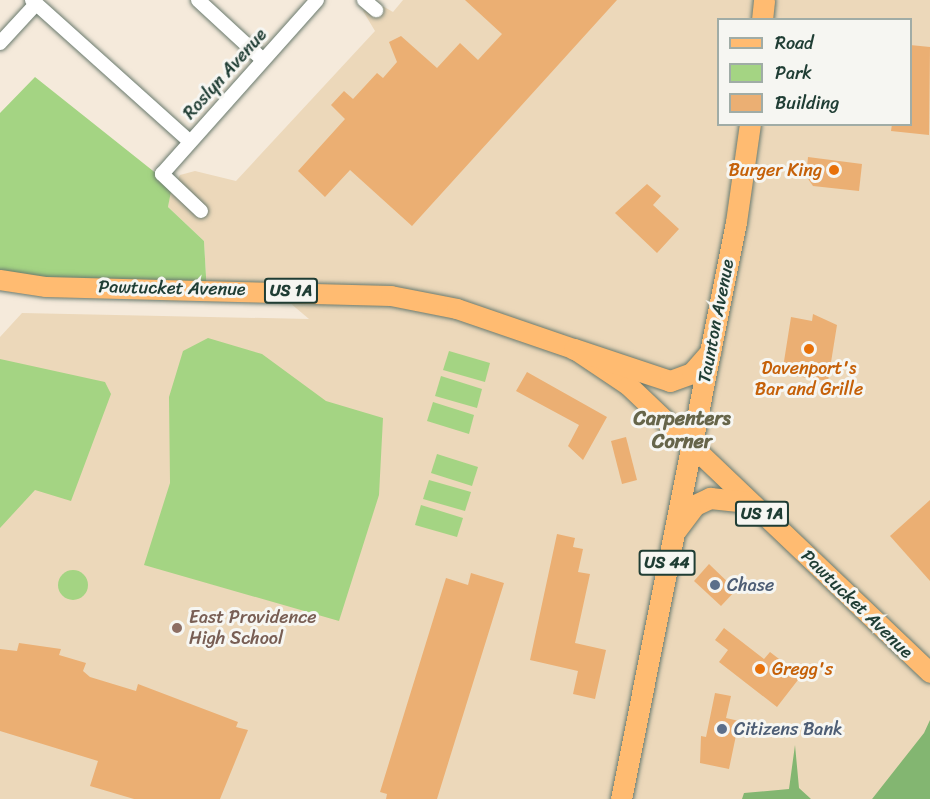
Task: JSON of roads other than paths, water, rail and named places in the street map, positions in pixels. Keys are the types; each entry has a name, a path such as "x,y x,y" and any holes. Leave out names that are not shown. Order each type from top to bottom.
{"highway":[{"path":"762,18 764,0"},
{"name":"Taunton Avenue","path":"621,799 710,352 750,126"},
{"path":"574,349 670,381 692,373 710,352"},
{"path":"672,539 687,514 704,501 728,497 748,502"}],"main road":[{"name":"Pawtucket Avenue","path":"0,280 46,287 391,296 457,309 574,349 629,386 690,448 930,673"}],"street":[{"path":"198,0 262,60"},
{"name":"Roslyn Avenue","path":"201,211 162,174 317,0"},
{"path":"364,0 376,10"},
{"path":"0,43 34,2 189,141"}],"place":[{"name":"Burger King","path":"834,170"},
{"name":"Davenport's Bar and Grille","path":"809,349"},
{"name":"Chase","path":"715,585"},
{"name":"East Providence High School","path":"177,628"},
{"name":"Gregg's","path":"760,669"},
{"name":"Citizens Bank","path":"722,729"}],"district":[{"name":"Carpenters Corner","path":"682,430"}]}
